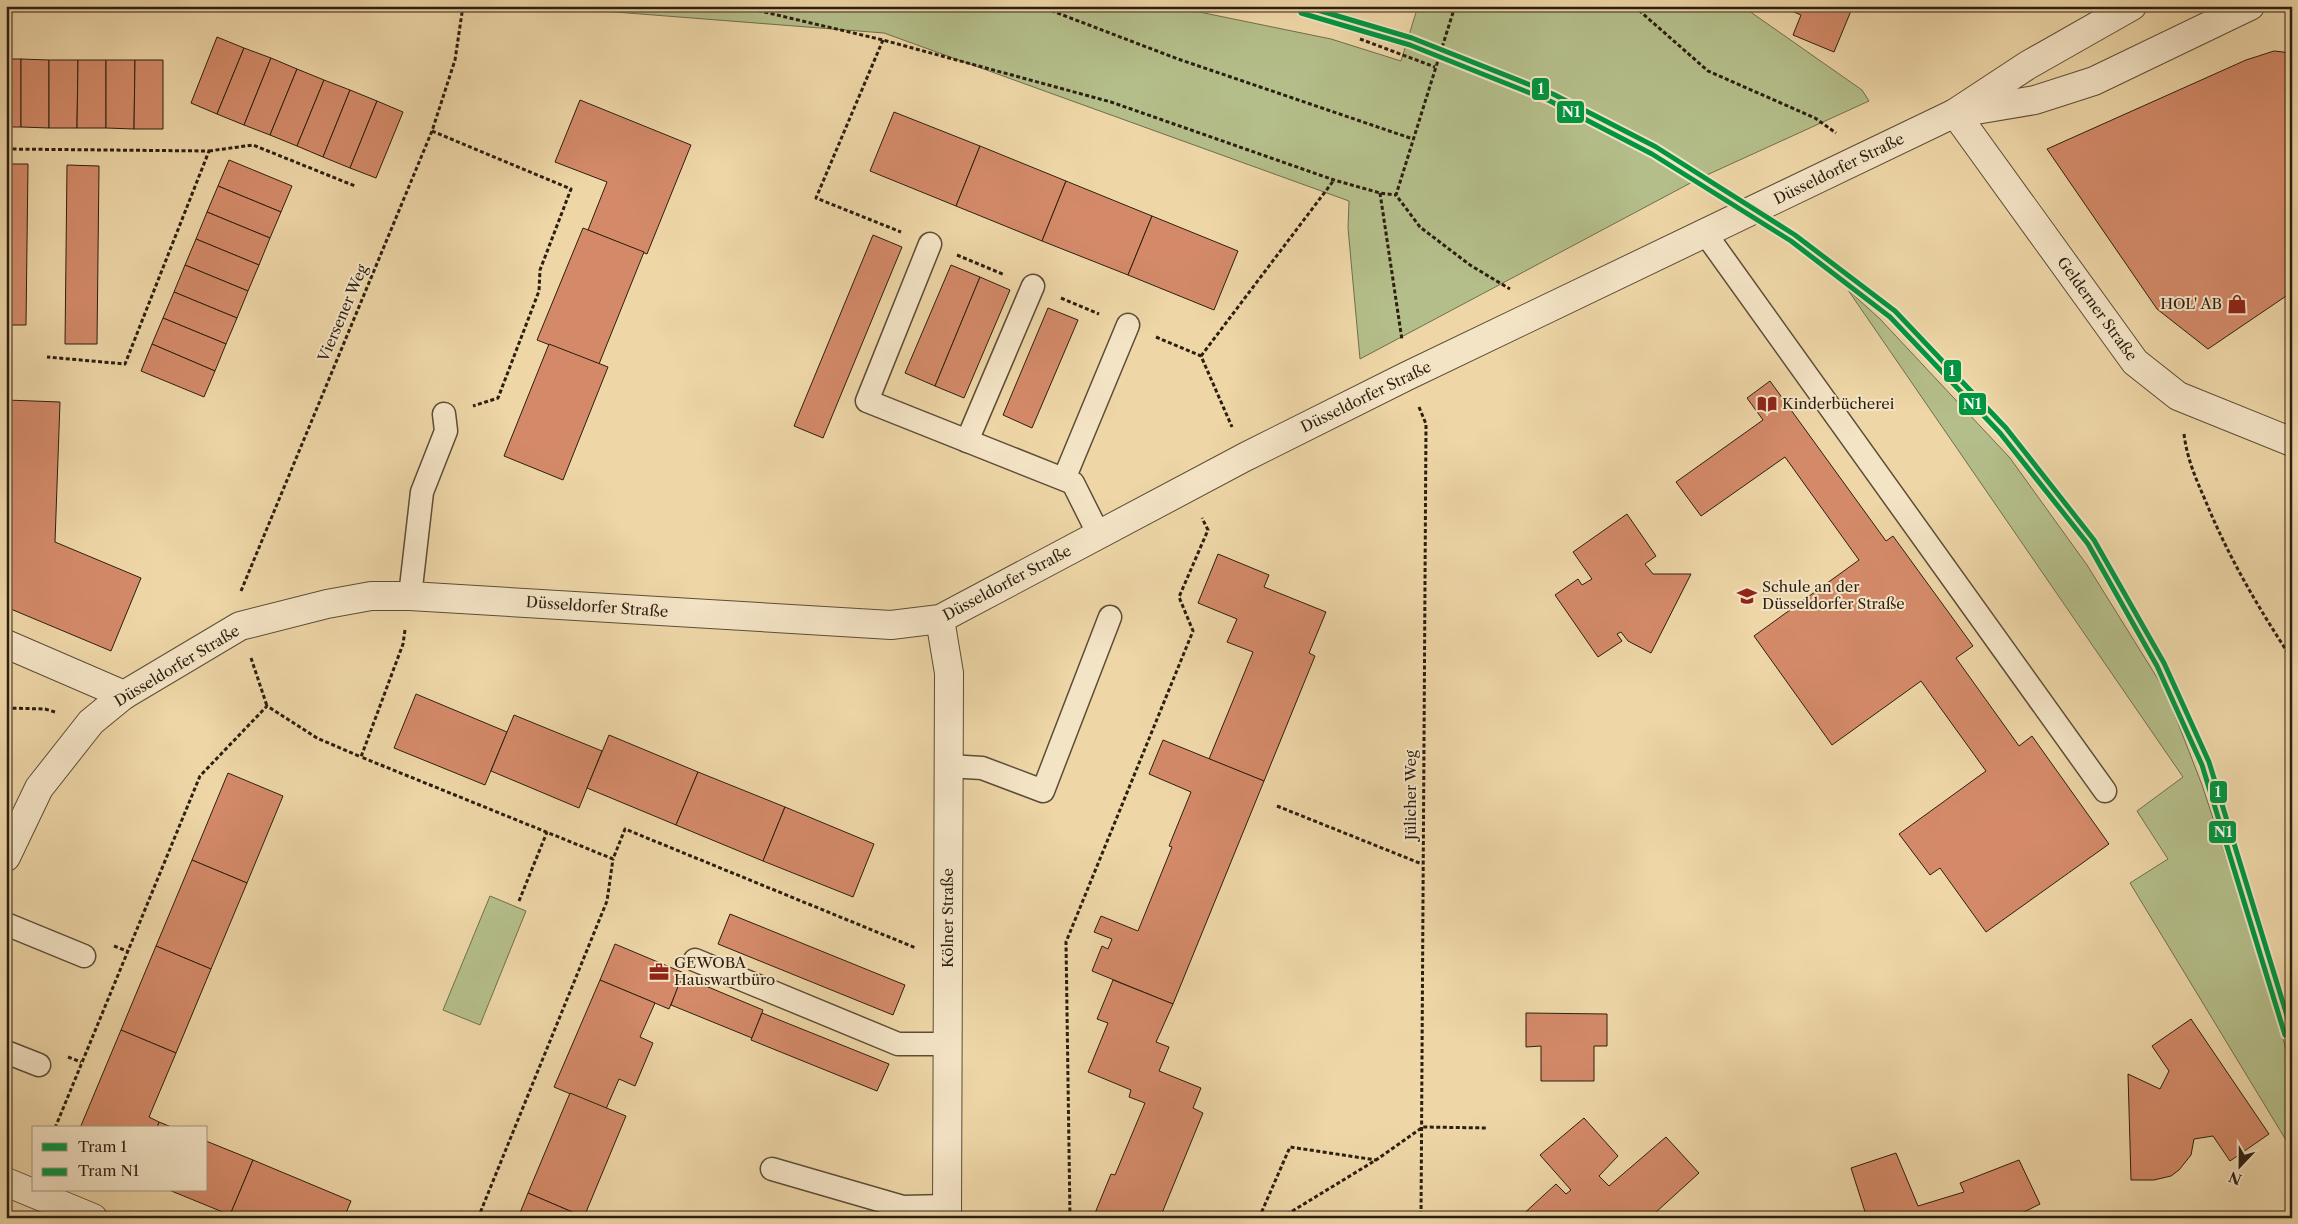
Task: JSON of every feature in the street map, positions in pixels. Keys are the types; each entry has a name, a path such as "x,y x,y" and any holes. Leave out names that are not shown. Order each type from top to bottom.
{"street":[{"name":"Düsseldorfer Straße","path":"6,857 39,788 91,722 124,695 240,626 327,604 371,596 410,596 891,625 940,619 1245,457 1407,376 1955,113 2028,65 2132,6"},
{"name":"Düsseldorfer Straße","path":"1955,113 2035,100 2094,81 2250,6"},
{"name":"Gelderner Straße","path":"1955,113 2135,362 2178,396 2292,442"},
{"name":"Kölner Straße","path":"940,619 949,673 948,1212"},
{"path":"6,644 124,695"},
{"path":"6,1182 92,1218"}],"lane":[{"path":"1704,233 2106,791"},
{"path":"930,244 867,401 1073,483 1099,534"},
{"path":"967,441 1033,286"},
{"path":"1064,479 1128,325"},
{"path":"410,596 422,492 446,431 444,414"},
{"path":"948,766 982,768 1044,791 1110,617"},
{"path":"6,924 84,956"},
{"path":"695,960 898,1044 948,1044"},
{"path":"6,1052 39,1065"},
{"path":"772,1169 903,1206 948,1212"}],"path":[{"name":"Viersener Weg","path":"240,626 241,588 432,131 455,60 462,6"},
{"path":"739,6 883,40 1111,102 1334,180 1380,193 1396,195 1420,227 1470,265 1545,310"},
{"path":"1039,6 1178,59 1413,139"},
{"path":"1396,195 1455,6"},
{"path":"1634,6 1708,71 1815,118 1868,155"},
{"path":"2288,6 2292,10"},
{"path":"1360,39 1435,67"},
{"path":"883,40 816,198 1201,356 1245,457"},
{"path":"432,131 571,189 540,270 539,291 498,398 444,414"},
{"path":"6,149 209,151 253,145 355,186"},
{"path":"47,358 126,364 209,151"},
{"path":"1201,356 1334,180"},
{"name":"Jülicher Weg","path":"1380,193 1407,376 1426,424 1421,1218"},
{"path":"2178,396 2187,458 2217,531 2254,602 2292,659"},
{"path":"1070,1218 1066,942 1193,631 1180,597 1208,530 1187,488"},
{"path":"361,757 403,644 410,596"},
{"path":"240,626 267,706 317,738 613,859"},
{"path":"55,1126 200,776 267,706"},
{"path":"6,708 45,709 91,722"},
{"path":"1277,806 1422,864"},
{"path":"478,1218 607,901 613,859 625,830 948,962"},
{"path":"519,901 547,832"},
{"path":"1281,1218 1376,1160 1423,1127 1488,1128"},
{"path":"1259,1218 1290,1148 1376,1160"}],"green space":[{"path":"538,6 1170,6 1331,39 1401,61 1418,6 1742,6 1862,90 1869,101 1698,179 1360,359 1348,228 1349,201 884,33"},
{"path":"1848,290 1880,319 2010,458 2087,565 2166,692 2202,785 2266,977 2292,1071 2292,1150 2130,883 2168,859 2137,811 2183,777"},
{"path":"490,896 526,911 480,1025 443,1010"}],"building":[{"path":"1780,6 1853,6 1834,52 1793,35 1801,15"},
{"path":"217,37 244,48 217,114 191,103"},
{"path":"244,48 271,58 244,125 217,114"},
{"path":"2274,51 2292,53 2292,292 2208,349 2157,309 2047,149 2246,60"},
{"path":"271,58 297,69 270,135 244,125"},
{"path":"6,59 21,59 21,127 6,127"},
{"path":"21,59 49,60 49,128 21,127"},
{"path":"49,60 78,60 77,128 49,128"},
{"path":"78,60 106,60 106,128 77,128"},
{"path":"106,60 135,60 134,129 106,128"},
{"path":"135,60 163,60 163,129 134,129"},
{"path":"297,69 324,80 297,146 270,135"},
{"path":"324,80 350,90 323,157 297,146"},
{"path":"350,90 377,101 350,168 323,157"},
{"path":"580,100 691,145 647,254 588,230 607,182 555,162"},
{"path":"377,101 403,112 376,178 350,168"},
{"path":"894,112 980,146 956,206 870,171"},
{"path":"980,146 1066,181 1042,241 956,206"},
{"path":"229,160 292,186 281,212 218,186"},
{"path":"6,164 28,164 26,325 6,325"},
{"path":"67,165 99,166 97,344 65,344"},
{"path":"1066,181 1152,216 1128,275 1042,241"},
{"path":"218,186 281,212 270,238 207,212"},
{"path":"207,212 270,238 259,265 196,239"},
{"path":"1152,216 1238,251 1214,310 1128,275"},
{"path":"583,228 644,252 599,364 537,340"},
{"path":"873,235 902,247 823,438 794,426"},
{"path":"196,239 259,265 248,291 185,265"},
{"path":"185,265 248,291 237,318 174,292"},
{"path":"951,265 980,277 935,386 905,373"},
{"path":"980,277 1010,290 964,398 935,386"},
{"path":"174,292 237,318 226,344 163,318"},
{"path":"1048,308 1078,320 1032,428 1003,415"},
{"path":"163,318 226,344 215,371 152,344"},
{"path":"152,344 215,371 204,397 141,371"},
{"path":"549,344 608,367 563,480 504,456"},
{"path":"1770,381 1886,541 1893,536 1973,646 1956,658 2019,746 2032,736 2109,844 1986,932 1940,868 1930,875 1899,834 1986,771 1921,681 1832,745 1754,636 1859,560 1785,457 1701,516 1676,482 1763,420 1747,398"},
{"path":"6,400 60,402 55,542 141,578 111,651 6,607"},
{"path":"1627,514 1656,556 1645,564 1653,574 1691,574 1651,653 1628,641 1621,632 1617,634 1622,641 1598,657 1555,595 1578,579 1582,585 1592,579 1573,552"},
{"path":"1218,554 1269,575 1264,587 1326,612 1309,653 1315,656 1264,781 1209,759 1253,652 1227,642 1237,619 1198,603"},
{"path":"416,694 507,732 485,785 394,748"},
{"path":"514,715 602,751 579,808 491,771"},
{"path":"609,735 698,772 676,825 587,788"},
{"path":"1163,740 1264,781 1173,1004 1092,971 1102,946 1108,949 1112,939 1094,932 1101,916 1138,931 1172,847 1169,846 1191,792 1149,774"},
{"path":"698,772 785,807 763,861 676,825"},
{"path":"228,773 283,796 247,883 192,860"},
{"path":"785,807 874,844 853,897 763,861"},
{"path":"192,860 247,883 211,969 156,946"},
{"path":"730,914 905,985 893,1015 718,944"},
{"path":"615,944 684,973 669,1009 600,980"},
{"path":"156,946 211,969 176,1053 121,1030"},
{"path":"682,976 763,1010 752,1038 671,1005"},
{"path":"600,980 655,1003 640,1037 653,1043 635,1086 619,1079 606,1109 554,1087"},
{"path":"1113,980 1173,1004 1156,1042 1169,1047 1159,1071 1201,1088 1193,1108 1203,1113 1160,1218 1093,1218 1111,1174 1115,1175 1145,1103 1129,1097 1131,1090 1088,1072 1108,1023 1097,1019"},
{"path":"762,1013 889,1064 877,1091 751,1040"},
{"path":"1526,1013 1607,1014 1607,1046 1594,1046 1594,1081 1541,1081 1541,1046 1526,1047"},
{"path":"2191,1019 2269,1134 2230,1161 2213,1136 2194,1139 2191,1155 2179,1170 2171,1176 2154,1180 2131,1180 2128,1074 2160,1089 2169,1071 2152,1046"},
{"path":"121,1030 176,1053 149,1117 159,1122 158,1126 81,1126"},
{"path":"570,1093 626,1116 584,1217 528,1193"},
{"path":"1584,1118 1618,1156 1599,1176 1609,1186 1666,1137 1699,1173 1655,1213 1658,1218 1519,1218 1556,1184 1566,1194 1571,1190 1540,1155"},
{"path":"159,1122 169,1126 158,1126"},
{"path":"208,1142 253,1160 230,1215 174,1192 208,1192"},
{"path":"1896,1153 1918,1206 1964,1192 1960,1183 2019,1160 2040,1204 2012,1218 1867,1218 1851,1168"},
{"path":"253,1160 351,1201 344,1218 236,1218 230,1215"},
{"path":"528,1193 584,1217 584,1218 518,1218"}],"tram line":[{"name":"1","path":"1304,6 1412,38 1553,94 1656,147 1795,235 1895,311 2006,428 2094,540 2164,663 2209,762 2292,1032"},
{"name":"N1","path":"1301,13 1410,45 1550,101 1652,154 1791,241 1890,317 2000,433 2088,544 2157,666 2202,765 2285,1035"}],"place":[{"name":"HOL' AB","path":"2237,304"},
{"name":"Kinderbücherei","path":"1767,404"},
{"name":"Schule an der Düsseldorfer Straße","path":"1747,596"},
{"name":"GEWOBA Hauswartbüro","path":"659,972"}]}
